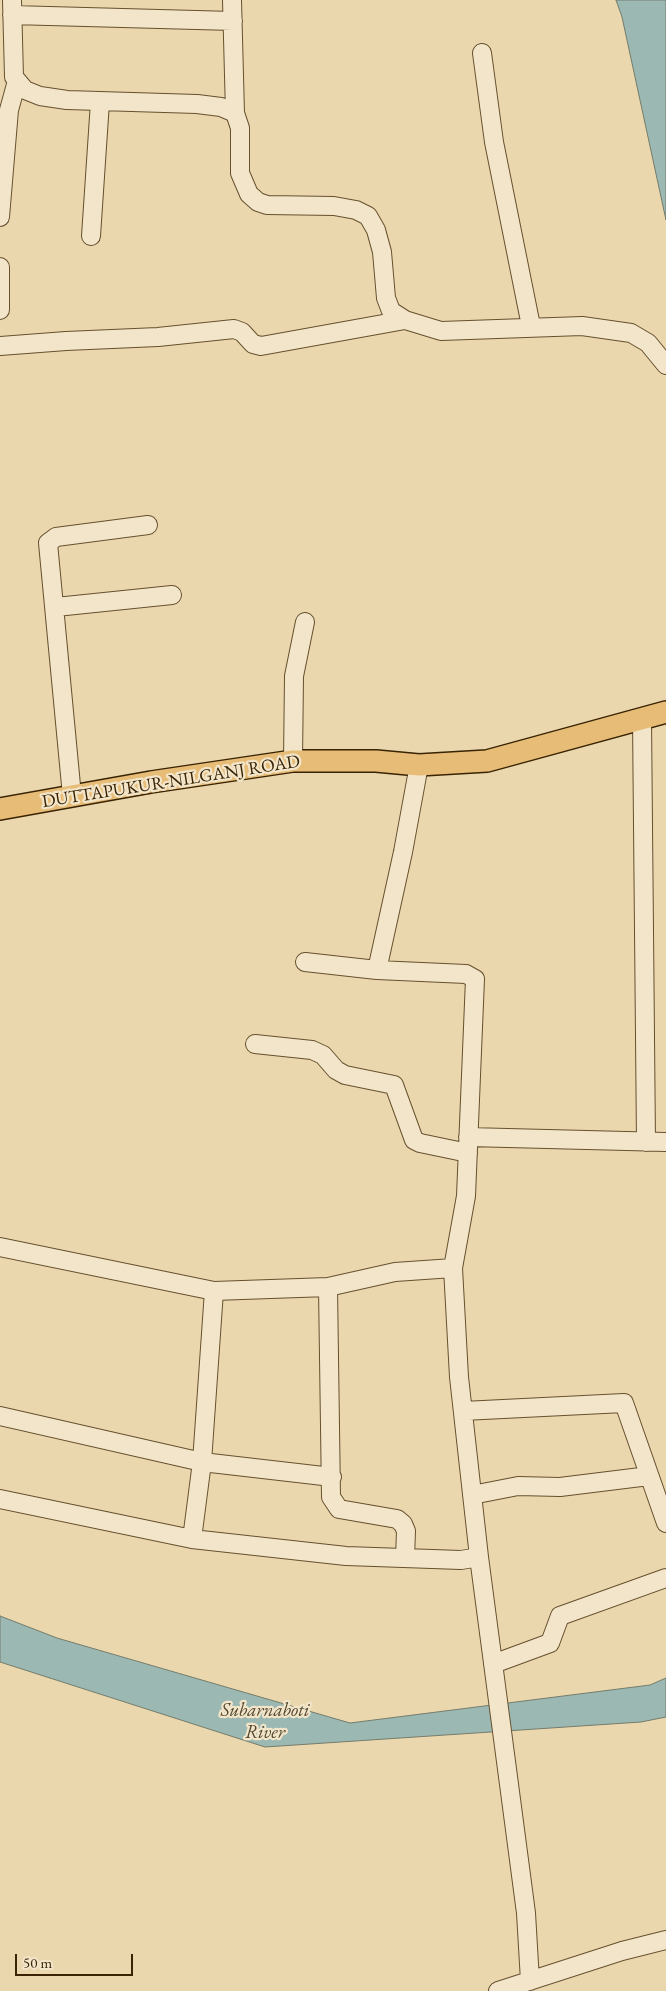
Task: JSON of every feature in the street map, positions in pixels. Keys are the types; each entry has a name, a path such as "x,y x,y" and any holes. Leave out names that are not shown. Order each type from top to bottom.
{"main road":[{"name":"DUTTAPUKUR-NILGANJ ROAD","path":"0,809 294,761 376,761 419,765 486,761 666,712"}],"street":[{"path":"232,0 235,113 240,128 240,173 249,194 258,202 267,205 334,206 356,210 368,216 376,230 382,252 386,298 391,311 405,320 441,331 531,326 582,326 631,333 648,343 666,366"},
{"path":"233,20 12,8 13,66 17,81 26,90 40,96 100,102 197,104 221,107 235,113"},
{"path":"482,53 494,142 531,326"},
{"path":"0,217 4,109 17,81"},
{"path":"91,236 100,102"},
{"path":"0,267 0,310"},
{"path":"0,346 66,340 158,337 234,329 242,332 253,344 262,346 405,320"},
{"path":"72,796 56,607 48,549 49,540 56,536 148,525"},
{"path":"56,607 172,596"},
{"path":"294,761 294,676 306,622"},
{"path":"642,719 646,1142"},
{"path":"378,970 419,765"},
{"path":"305,962 378,970 466,974 475,979 466,1196 452,1268 462,1411 479,1557 526,1913 530,1981"},
{"path":"255,1044 312,1050 323,1055 336,1070 345,1075 394,1085 414,1140 420,1144 666,1142"},
{"path":"0,1247 214,1291 328,1287 396,1272 452,1268"},
{"path":"328,1287 331,1497 339,1509 396,1519 403,1524 406,1531 405,1558"},
{"path":"192,1539 202,1462 214,1291"},
{"path":"462,1411 621,1401 624,1403 666,1523"},
{"path":"0,1416 202,1462 332,1477"},
{"path":"472,1495 518,1486 560,1487 649,1476"},
{"path":"0,1499 192,1539 346,1556 461,1560 479,1557"},
{"path":"493,1664 550,1643 560,1616 666,1578"},
{"path":"498,1991 622,1951 666,1940"}],"water":[{"path":"616,0 666,0 666,220 622,17"},
{"name":"Subarnaboti River","path":"0,1616 57,1638 350,1723 650,1685 666,1678 666,1717 641,1722 265,1747 0,1662"}]}
